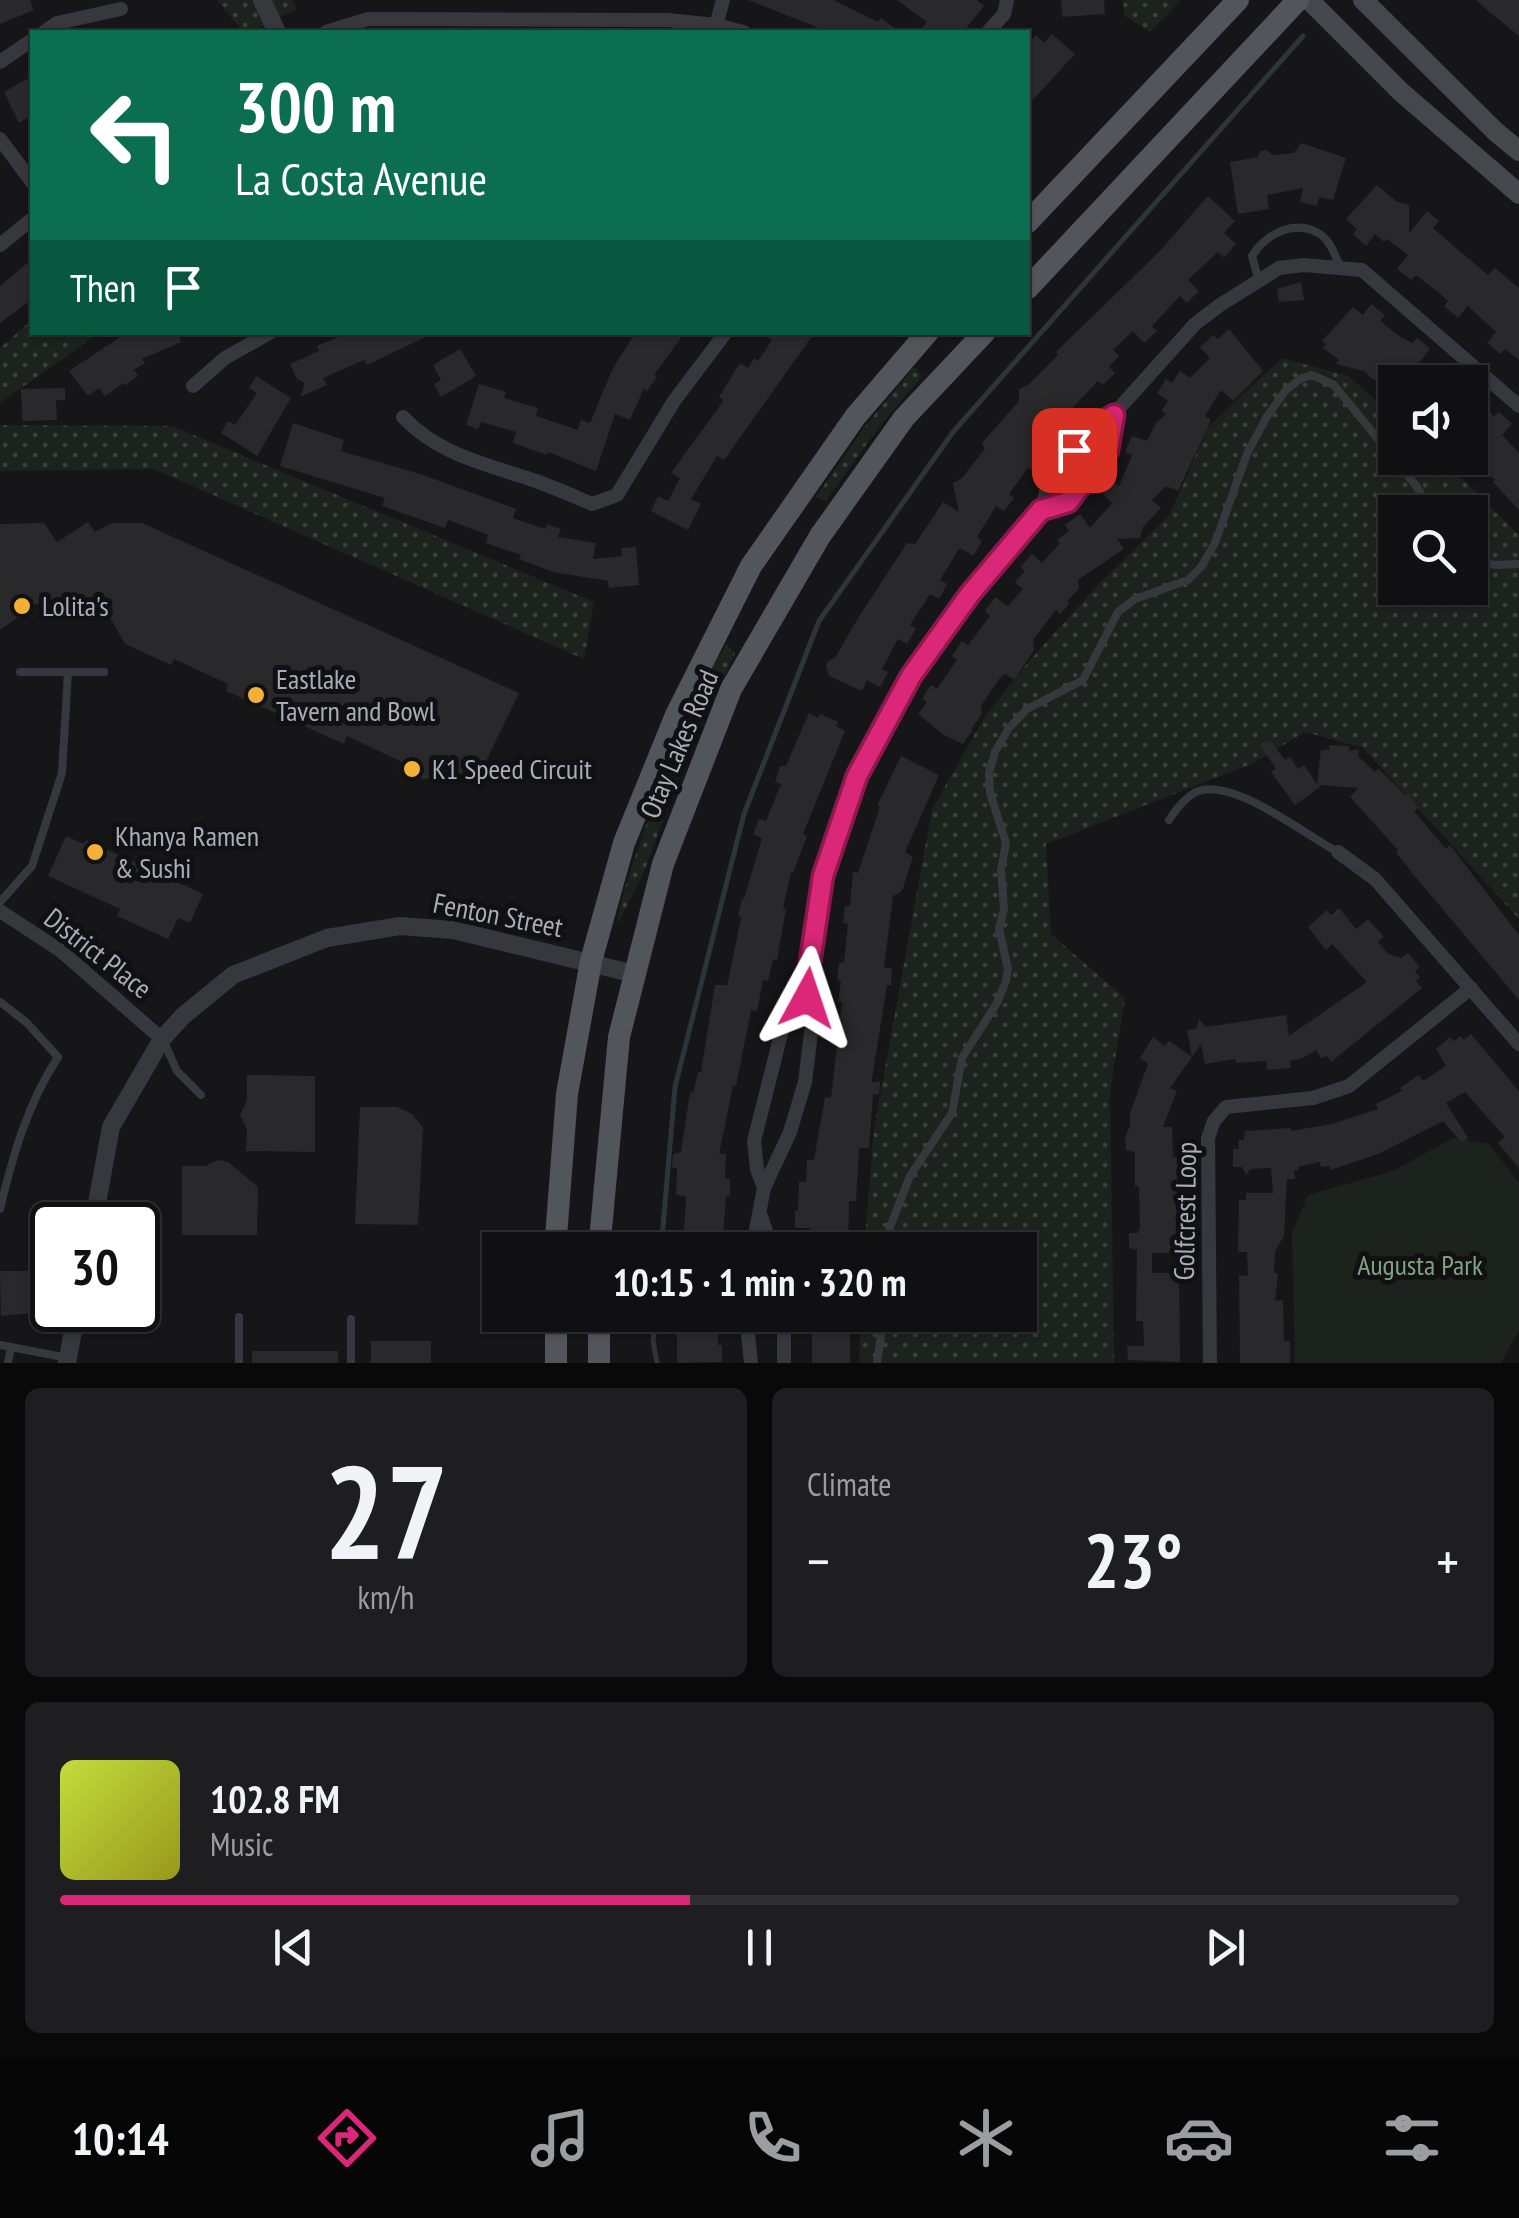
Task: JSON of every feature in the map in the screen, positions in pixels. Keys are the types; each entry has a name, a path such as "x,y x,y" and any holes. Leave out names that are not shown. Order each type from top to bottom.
{"main road":[{"path":"1030,220 1238,0"},
{"path":"1030,286 1298,0"},
{"path":"1308,0 1400,90 1519,194"},
{"path":"1363,0 1519,152"},
{"name":"Otay Lakes Road","path":"556,1232 567,1094 591,961 624,843 668,733 750,566 856,417 925,335"},
{"name":"Otay Lakes Road","path":"601,1232 619,1036 663,864 732,689 820,536 904,418 983,335"},
{"path":"556,1332 556,1363"},
{"path":"599,1332 599,1363"}],"street":[{"path":"262,0 275,30"},
{"path":"716,25 723,0"},
{"path":"990,30 1004,14 1007,0"},
{"path":"47,30 57,23 121,9"},
{"path":"332,30 368,19 668,20 736,30"},
{"path":"0,62 30,41"},
{"path":"0,139 30,179"},
{"path":"0,245 30,221"},
{"path":"755,1232 764,1188 790,1132 805,1082 812,1025 806,989 823,876 857,776 911,676 970,594 1041,510 1049,481 1091,430 1114,415 1194,324 1258,278 1279,268 1304,265 1362,270 1519,406"},
{"path":"192,386 224,358 266,335"},
{"path":"403,417 416,430 462,459 532,479 592,504 617,495 674,401 724,335"},
{"path":"1041,510 1068,502 1108,450 1114,415"},
{"path":"1338,852 1375,879 1519,1044"},
{"name":"District Place","path":"0,911 61,951 162,1039"},
{"name":"Fenton Street","path":"97,1202 111,1127 162,1039 183,1016 233,976 305,944 350,932 400,926 453,930 635,974"},
{"name":"Golfcrest Loop","path":"1210,1363 1208,1138 1214,1121 1226,1106 1313,1098 1349,1086 1471,988"},
{"path":"764,1188 754,1142 788,1012 806,989"},
{"path":"759,1210 766,1232"},
{"path":"67,1360 72,1332"},
{"path":"748,1332 751,1363"},
{"path":"784,1332 784,1363"}],"lane":[{"path":"1258,278 1252,256 1268,237 1288,229 1317,232 1327,241 1341,268"},
{"path":"889,1232 910,1176 952,1112 962,1058 997,1003 1006,981 1008,969 999,929 1004,908 1001,870 1006,843 990,793 989,773 995,752 1009,728 1026,709 1083,680 1118,612 1135,600 1188,580 1201,568 1215,543 1247,454 1276,405 1300,378 1312,375 1334,385 1422,495"},
{"path":"1488,563 1519,564"},
{"path":"20,672 104,672"},
{"path":"0,902 32,866 62,773 68,672"},
{"path":"1168,820 1178,806 1197,792 1217,789 1256,802 1338,852"},
{"path":"0,1002 26,1022 58,1058 22,1126 0,1209"},
{"path":"162,1039 176,1070 201,1095"},
{"path":"238,1363 239,1317"},
{"path":"351,1319 351,1363"},
{"path":"878,1363 882,1332"},
{"path":"0,1345 67,1360"},
{"path":"8,1363 11,1347"}],"green space":[{"path":"217,0 293,0 296,9 255,30 241,30"},
{"path":"1123,0 1181,0 1150,32 1124,15"},
{"path":"30,322 30,335 96,335 0,403 0,348"},
{"path":"1282,358 1348,376 1378,402 1378,475 1458,475 1478,495 1378,495 1378,605 1488,605 1488,504 1519,535 1519,919 1363,748 1305,732 1254,763 1046,844 1051,934 1125,998 1110,1091 1114,1363 859,1363 860,1332 1037,1332 1037,1232 865,1232 874,1129 932,809 985,716 1030,660 1170,514 1208,427"},
{"path":"913,368 922,376 826,501 816,497 863,429"},
{"path":"0,425 172,426 594,602 584,659 154,469 0,471"},
{"path":"727,645 735,653 686,758 644,872 618,923 632,868 663,780 699,694"},
{"name":"Augusta Park","path":"1453,1138 1489,1144 1519,1183 1519,1330 1501,1363 1295,1363 1292,1232 1308,1195 1393,1171"}],"building":[{"path":"0,0 30,0 34,10 0,24"},
{"path":"748,0 833,0 878,22 881,18 896,30 824,30"},
{"path":"897,0 977,0 984,6 965,30 921,30 927,22"},
{"path":"1061,0 1104,0 1105,14 1062,17"},
{"path":"1476,0 1519,0 1519,36 1492,14"},
{"path":"1052,34 1075,54 1030,103 1030,42 1036,35 1044,43"},
{"path":"30,77 30,116 19,123 4,92"},
{"path":"1301,143 1346,158 1333,200 1319,197 1317,206 1300,202 1303,188 1267,195 1269,209 1238,214 1230,162 1258,157 1260,151 1266,150 1273,155 1294,153"},
{"path":"1377,185 1396,201 1409,205 1409,233 1427,211 1439,221 1433,228 1488,275 1495,268 1519,288 1519,360 1505,349 1501,354 1487,343 1496,332 1468,306 1458,318 1444,306 1448,301 1438,292 1416,275 1411,280 1397,269 1408,255 1387,239 1384,242 1375,234 1366,246 1353,234 1357,229 1346,219"},
{"path":"1208,196 1235,221 1224,233 1236,244 1224,258 1218,252 1188,280 1199,291 1187,303 1180,296 1152,326 1157,331 1144,343 1133,331 1113,350 1119,356 1109,367 1115,373 1103,385 1098,381 1073,407 1078,412 1066,425 1055,415 1038,432 1047,441 1037,452 1042,456 1009,494 1014,498 1004,511 996,506 977,537 982,541 973,556 960,548 957,552 940,580 947,584 939,599 930,594 910,625 916,629 907,644 898,639 882,669 888,672 880,687 867,680 862,691 829,676 828,661 835,658 907,543 915,544 943,502 959,512 953,483 962,478 985,449 982,443 1019,401 1019,389 1028,385 1058,355 1056,352 1159,252"},
{"path":"30,261 30,300 0,323 0,286"},
{"path":"1301,282 1304,300 1279,302 1277,289"},
{"path":"1371,304 1385,315 1380,321 1399,336 1412,343 1417,338 1430,349 1417,365 1378,365 1375,381 1364,371 1336,364 1339,360 1323,348 1326,344 1322,341 1353,307 1363,315"},
{"path":"1229,329 1263,371 1233,401 1221,390 1205,416 1211,420 1178,491 1166,486 1152,500 1161,508 1143,527 1140,538 1117,539 1124,549 1078,580 1079,588 1069,604 1060,614 1056,610 1033,640 1034,650 1014,680 1005,674 999,679 963,744 944,735 918,714 927,702 922,699 929,688 932,685 937,689 957,660 952,656 962,641 968,645 990,616 985,611 995,597 1008,606 1023,589 1015,582 1025,571 1020,567 1032,554 1042,563 1060,543 1057,540 1069,531 1065,525 1080,514 1090,528 1112,503 1103,494 1114,481 1119,486 1132,455 1125,452 1132,436 1147,441 1166,414 1161,411 1168,401 1157,393 1166,379 1172,383 1180,371 1190,378 1210,358 1200,347 1213,335 1218,339"},
{"path":"123,335 178,335 181,342 142,359 145,363 134,370 138,376 105,396 99,388 88,396 69,371"},
{"path":"342,335 430,335 367,365 364,360 323,378 327,385 300,397 305,383 297,379 290,364 319,351 317,346"},
{"path":"634,335 683,335 647,391 644,388 630,420 615,414 596,471 513,443 516,432 481,422 478,429 466,425 479,384 506,392 504,398 538,408 536,416 578,430 581,420 590,423 613,368"},
{"path":"764,335 813,335 724,460 717,456 691,499 701,504 688,530 651,511 658,496 668,501 680,478 671,473 724,400 719,397 740,363 748,368 754,358 758,361 772,340"},
{"path":"460,349 476,376 441,397 434,384 441,380 433,365"},
{"path":"256,376 291,398 257,456 221,433 228,421 235,425 257,393 249,388"},
{"path":"65,388 65,400 56,400 57,420 22,421 21,389"},
{"path":"1488,411 1494,416 1499,412 1512,424 1502,435 1519,453 1519,510 1488,474"},
{"path":"293,423 344,440 341,451 423,475 516,509 513,518 545,529 547,524 561,529 558,537 596,543 593,559 622,556 621,548 636,547 639,585 609,588 608,581 553,572 486,543 488,535 448,520 445,528 382,506 385,498 280,466"},
{"path":"88,522 95,532 112,523 142,523 519,693 476,782 413,778 399,770 402,762 347,736 344,744 226,691 228,684 174,659 171,665 125,644 102,612 76,602 61,599 36,604 0,630 0,524 44,523 57,542"},
{"path":"809,713 838,722 836,726 845,731 791,872 777,960 773,959 768,981 763,980 757,1011 751,1010 719,1154 726,1154 725,1179 730,1179 723,1232 684,1232 686,1196 676,1195 673,1154 681,1152 690,1092 693,1093 701,1072 715,985 728,982 741,918 738,915 762,838 753,834 759,819 766,821 781,784 775,782 780,766 786,766"},
{"path":"1270,740 1285,760 1290,757 1298,769 1304,765 1317,784 1321,750 1329,750 1329,745 1349,746 1349,751 1359,749 1358,756 1375,772 1378,768 1405,795 1408,793 1418,808 1414,811 1446,849 1450,845 1519,935 1519,1000 1350,797 1358,788 1319,785 1295,805 1271,772 1276,768 1260,746"},
{"path":"901,756 939,775 905,852 913,857 902,891 893,896 884,968 892,968 891,985 887,985 872,1079 880,1082 879,1095 873,1094 869,1148 859,1148 856,1201 849,1201 848,1232 810,1232 810,1228 795,1228 799,1182 806,1182 807,1160 814,1160 825,1097 831,1098 842,1002 838,1002 841,981 837,980 839,963 844,963 848,924 843,923 845,906 850,906 853,872 858,873 880,807 877,806"},
{"path":"66,836 84,844 86,840 203,894 190,923 178,918 168,939 117,916 120,909 48,876"},
{"path":"1339,908 1356,929 1368,919 1384,937 1378,942 1388,954 1401,958 1408,953 1420,967 1415,971 1422,988 1331,1062 1327,1056 1321,1058 1316,1050 1290,1061 1291,1068 1267,1070 1266,1061 1236,1063 1235,1059 1205,1064 1201,1044 1192,1057 1187,1030 1196,1029 1199,1019 1206,1027 1286,1015 1289,1036 1367,982 1332,944 1326,950 1308,927 1327,910 1331,915"},
{"path":"1471,1034 1519,1091 1519,1168 1498,1143 1505,1137 1465,1092 1446,1103 1468,1138 1462,1143 1443,1121 1378,1154 1331,1170 1330,1166 1321,1167 1320,1162 1298,1167 1294,1170 1295,1179 1287,1179 1284,1236 1275,1251 1274,1272 1278,1274 1275,1301 1283,1300 1284,1341 1290,1341 1290,1363 1240,1363 1239,1275 1248,1276 1247,1252 1238,1252 1239,1200 1246,1200 1246,1193 1273,1193 1271,1168 1251,1169 1246,1175 1242,1167 1233,1167 1233,1149 1239,1149 1238,1140 1244,1140 1245,1131 1291,1131 1332,1124 1378,1109 1376,1104 1402,1091 1400,1088 1419,1075 1423,1081 1446,1066 1436,1049 1450,1037 1454,1041 1460,1036 1464,1040"},
{"path":"1153,1037 1165,1046 1169,1041 1192,1057 1170,1088 1177,1091 1163,1127 1172,1127 1173,1157 1177,1157 1179,1253 1152,1253 1152,1273 1179,1273 1180,1362 1128,1360 1127,1346 1144,1346 1143,1321 1136,1321 1137,1250 1129,1248 1129,1233 1138,1233 1140,1227 1139,1186 1135,1186 1135,1152 1126,1150 1125,1137 1148,1064 1140,1058"},
{"path":"247,1075 315,1076 315,1152 246,1151 247,1129 240,1115 247,1100"},
{"path":"360,1107 397,1107 412,1114 423,1127 418,1225 355,1224"},
{"path":"218,1160 228,1162 258,1187 257,1235 182,1235 182,1166 205,1166"},
{"path":"0,1271 30,1271 30,1313 1,1316"},
{"path":"677,1332 718,1332 722,1362 677,1363"},
{"path":"812,1332 850,1332 850,1363 812,1363"},
{"path":"371,1341 431,1341 431,1363 371,1363"},
{"path":"252,1351 338,1351 338,1363 252,1363"}],"waterway":[{"path":"663,1232 675,1087 744,814 819,621 953,432 1303,36"},
{"path":"654,1332 657,1363"}],"place":[{"name":"Lolita's","path":"22,606"},
{"name":"Eastlake Tavern and Bowl","path":"256,695"},
{"name":"K1 Speed Circuit","path":"412,769"},
{"name":"Khanya Ramen & Sushi","path":"95,852"}],"route":[{"path":"807,998 823,876 857,776 911,676 970,594 1041,510 1068,502 1108,450 1114,415 1091,430 1074,450"}]}
